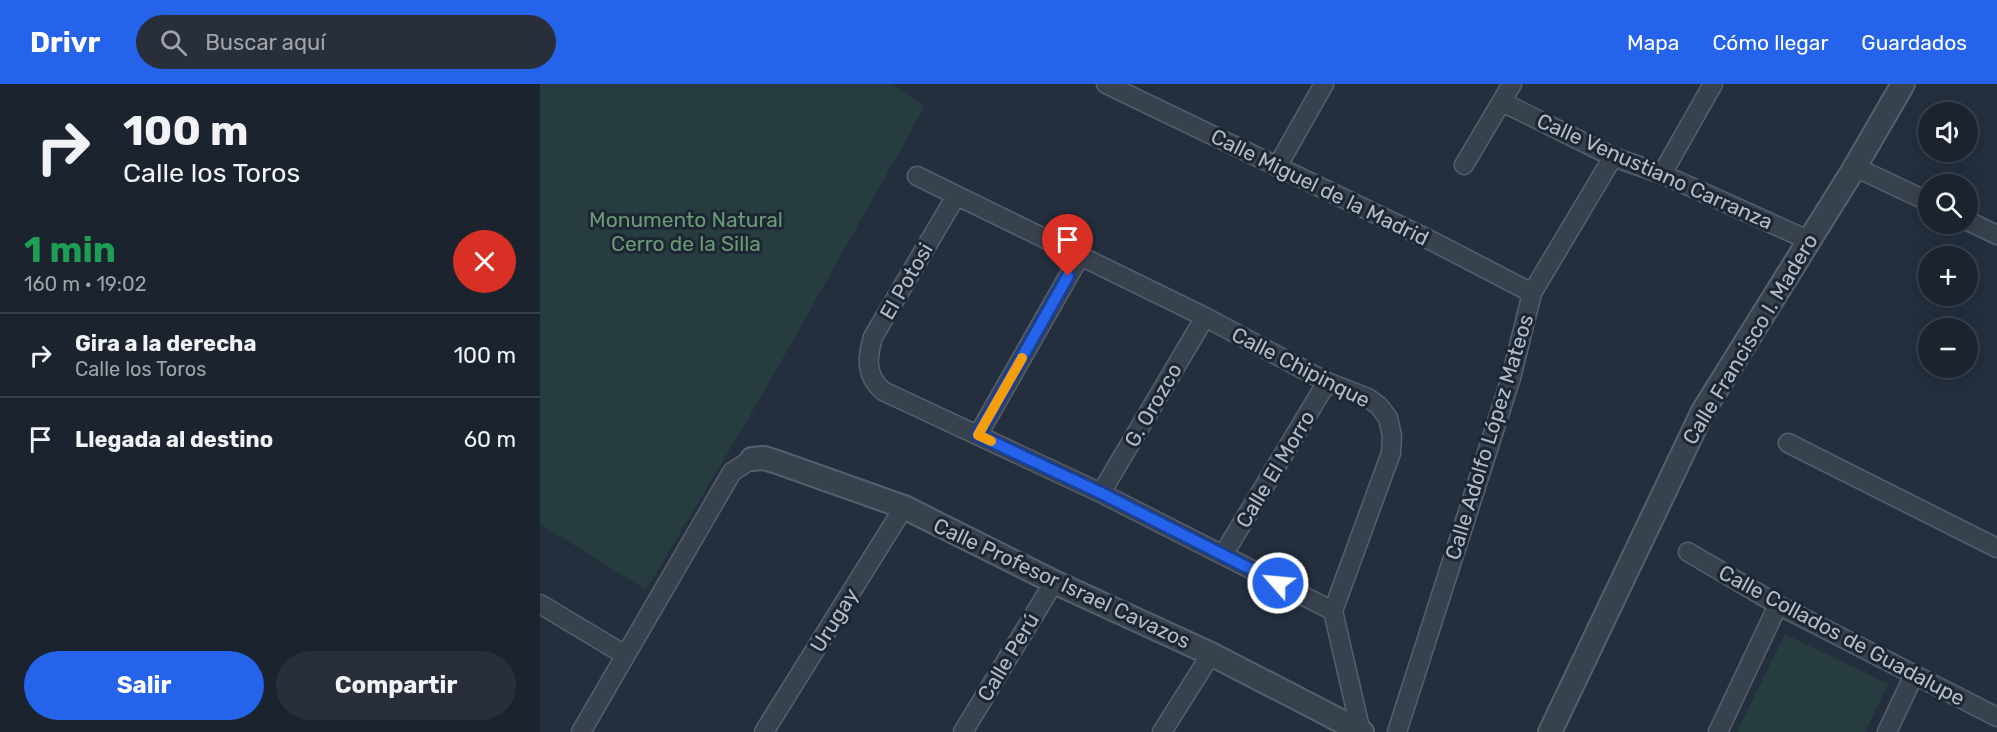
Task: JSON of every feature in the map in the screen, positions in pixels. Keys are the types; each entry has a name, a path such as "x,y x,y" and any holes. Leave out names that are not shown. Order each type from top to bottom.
{"street":[{"name":"Calle Miguel de la Madrid","path":"1106,84 1434,242 1532,293"},
{"path":"1277,167 1324,84"},
{"path":"1464,165 1512,84"},
{"path":"1662,174 1713,84"},
{"name":"Calle Francisco I. Madero","path":"1550,732 1703,411 1855,167 1903,84"},
{"name":"Calle Venustiano Carranza","path":"1502,102 1613,157 1662,174 1808,240"},
{"name":"Calle Adolfo López Mateos","path":"1397,732 1511,378 1532,293 1613,157"},
{"path":"1855,167 1918,197"},
{"name":"Calle Chipinque","path":"917,176 1205,317 1327,382 1368,398 1379,406 1388,418 1392,436 1391,453 1333,611"},
{"name":"El Potosi","path":"956,196 873,337 868,353 868,369 874,383 883,391 978,435"},
{"path":"1978,226 1997,235"},
{"path":"1080,256 978,435 1101,493 1333,611 1361,732"},
{"name":"G. Orozco","path":"1101,493 1205,317"},
{"name":"Calle El Morro","path":"1223,555 1327,382"},
{"path":"1788,443 1997,548"},
{"name":"Calle Profesor Israel Cavazos","path":"752,459 764,458 777,462 904,507 1054,582 1211,654 1361,732"},
{"path":"580,732 732,472 752,459"},
{"name":"Urugay","path":"764,732 904,507"},
{"name":"Calle Collados de Guadalupe","path":"1688,552 1778,605 1997,717"},
{"name":"Calle Perú","path":"963,732 1054,582"},
{"path":"540,604 625,655"},
{"path":"1718,732 1778,605"},
{"path":"1162,732 1211,654"},
{"path":"1887,732 1914,675"}],"green space":[{"name":"Monumento Natural Cerro de la Silla","path":"540,84 892,84 925,106 765,390 646,590 540,524"},
{"path":"1785,634 1888,684 1865,732 1737,732"}],"slow traffic":[{"path":"991,441 978,435 1022,358"}],"route":[{"path":"1068,276 978,435 1101,493 1278,583"}]}
